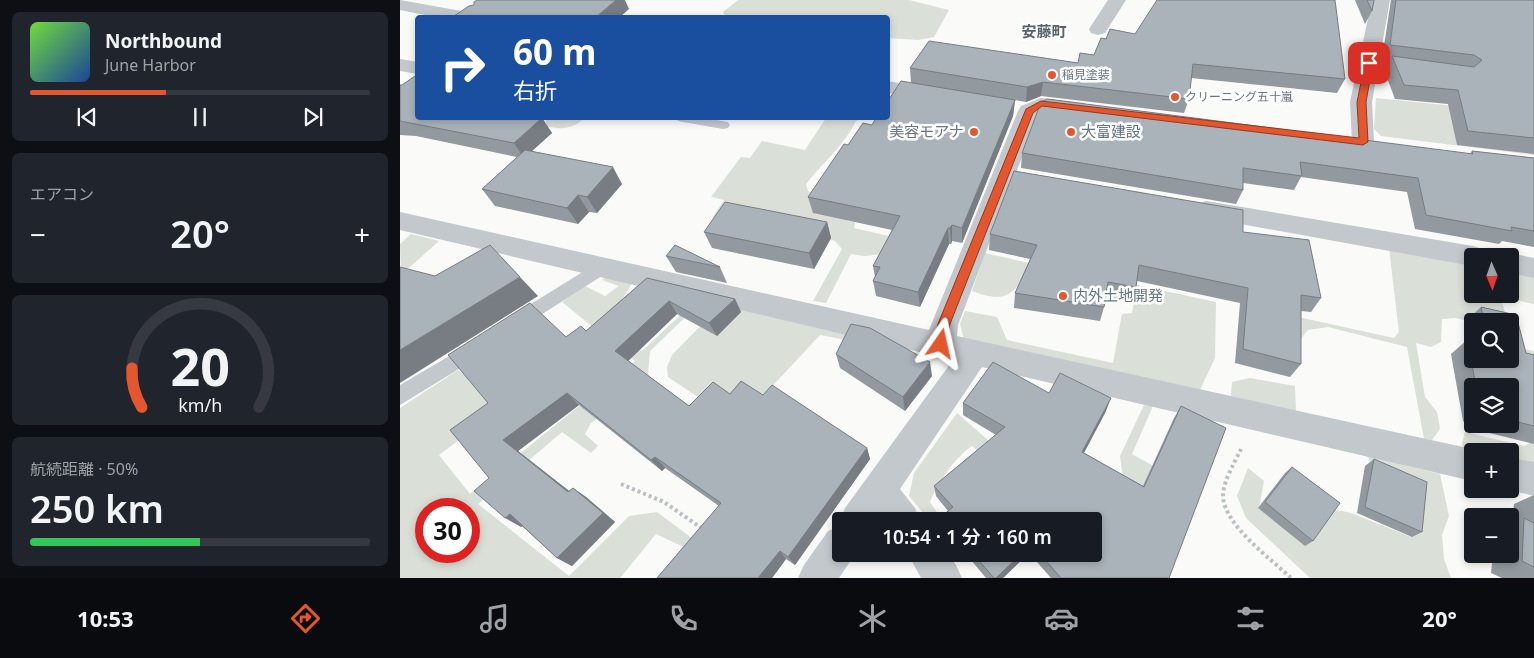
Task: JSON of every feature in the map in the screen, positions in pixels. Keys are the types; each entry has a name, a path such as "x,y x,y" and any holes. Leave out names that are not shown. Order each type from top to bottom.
{"street":[{"path":"1098,29 1116,0"},
{"path":"1363,142 1361,102 1381,0"},
{"path":"400,5 457,15"},
{"path":"400,65 415,68"},
{"path":"890,87 953,98"},
{"path":"941,344 944,324 1014,177 1019,110 1041,104 1099,111"},
{"path":"1188,206 1464,254"},
{"path":"400,222 1464,463"},
{"path":"1519,265 1534,268"},
{"path":"865,512 975,353"},
{"path":"1519,476 1534,479"},
{"path":"880,491 895,512"},
{"path":"817,578 832,557"},
{"path":"932,562 944,578"}],"lane":[{"path":"1369,63 1426,70"},
{"path":"694,120 723,125"},
{"path":"501,332 602,267"},
{"path":"400,396 484,343"}],"path":[{"path":"1254,416 1223,495 1226,510 1238,528 1291,578"},
{"path":"621,484 670,504 707,533"}],"shaded area":[{"path":"738,0 909,0 949,10 934,37 918,40 890,38 890,15 724,15 723,12"},
{"path":"1376,98 1534,114 1534,155 1381,136 1374,129"},
{"path":"546,120 582,120 572,126 562,128 546,126"},
{"path":"825,120 859,120 806,184 808,191 830,202 848,221 855,222 854,228 893,237 883,254 864,256 851,254 826,303 813,301 842,249 835,241 816,235 737,254 761,217 712,218 724,200 711,197 741,157 750,158 762,141 805,150"},
{"path":"411,234 439,241 401,275 400,244"},
{"path":"1389,248 1464,262 1464,303 1502,303 1505,313 1464,313 1464,320 1456,318 1442,319 1441,342 1431,347 1416,343 1425,397 1437,412 1440,429 1432,440 1424,439 1407,347 1328,327 1308,330 1299,341 1298,317 1394,338 1399,332"},
{"path":"985,253 1029,263 1020,283 1008,294 993,297 972,291"},
{"path":"1519,272 1534,275 1534,304 1519,301"},
{"path":"607,276 632,283 606,327 642,351 688,308 702,301 650,351 648,375 643,385 591,423 585,434 598,446 591,453 562,432 480,502 480,498 415,498 415,563 480,563 480,506 569,576 629,516 657,512 740,574 656,534 620,578 400,578 400,408 458,370 472,379 496,412 439,455 470,494 635,361 562,302 585,286 605,296 619,286 602,280"},
{"path":"1137,285 1216,302 1215,358 1199,392 964,340 960,324 965,311 997,317 1007,340 1113,363 1122,314 1132,313"},
{"path":"731,306 859,337 857,342 820,335 765,394 742,390 710,405 668,377 667,367 672,355 719,307"},
{"path":"1519,348 1534,351 1534,467 1519,464 1519,445 1524,446 1533,441 1517,368 1519,368"},
{"path":"1250,378 1295,386 1296,412 1231,396 1232,382"},
{"path":"1144,405 1153,406 1132,454 1201,493 1191,519 1123,478 1120,456"},
{"path":"957,413 1028,475 1001,470 972,446 960,456 937,487 930,502 937,512 922,512 909,496 914,473"},
{"path":"1465,433 1511,443 1464,443 1464,452 1462,443"},
{"path":"1367,456 1440,474 1449,516 1442,535 1444,559 1451,578 1310,578 1246,518 1237,496 1248,468 1264,481 1259,508 1331,509 1351,513 1411,537"}],"building":[{"path":"477,0 616,0 598,15 456,15 474,5 474,2"},
{"path":"1157,0 1335,0 1345,79 1193,64 1189,99 1043,82 1027,87 910,68 929,41 1078,63 1080,53 1094,55 1101,38 1106,39 1110,29 1135,34"},
{"path":"1367,0 1374,0 1372,11"},
{"path":"1396,0 1534,0 1534,138 1468,131 1458,90 1404,85 1392,56 1474,67 1482,60 1474,55 1390,45"},
{"path":"415,76 415,120 540,120 514,143 400,121 400,85"},
{"path":"901,81 1015,100 962,228 952,225 948,228 918,292 873,281 880,267 873,266 900,216 808,197 844,144 848,145 863,123 872,125 875,120 890,120 890,98"},
{"path":"1047,99 1473,154 1472,151 1534,158 1534,231 1511,227 1512,231 1426,215 1418,178 1300,162 1302,176 1243,168 1243,190 1022,153 1041,102"},
{"path":"525,150 613,167 587,197 578,195 567,208 482,189"},
{"path":"1014,171 1243,210 1243,232 1309,240 1321,298 1301,295 1301,364 1243,349 1248,288 1139,265 1136,287 1108,282 1104,307 1015,293 1037,245 990,234"},
{"path":"725,202 827,222 809,253 704,232"},
{"path":"490,245 520,277 400,350 400,267 435,276"},
{"path":"675,245 720,267 666,256"},
{"path":"647,278 735,299 709,323 669,301 615,351 689,406 713,382 730,394 741,381 763,395 772,385 867,448 788,557 780,551 758,578 657,578 721,503 655,457 651,460 567,393 503,440 568,492 573,488 603,513 557,558 510,514 505,518 474,491 489,478 450,430 488,403 448,355 530,303 566,337 581,326 586,331"},
{"path":"1481,307 1507,313 1482,313"},
{"path":"851,324 870,328 930,362 903,397 836,354"},
{"path":"1519,326 1526,353 1534,355 1534,426 1519,422 1519,378 1474,378 1472,368 1519,368"},
{"path":"993,362 1049,393 1060,373 1111,398 1082,452 1144,487 1181,406 1226,428 1169,578 1061,578 1047,562 1102,562 1102,512 947,512 953,507 934,486 1005,427 963,403"},
{"path":"1374,459 1427,482 1422,532 1365,507"},
{"path":"1292,467 1340,503 1313,541 1265,502"},
{"path":"1524,518 1534,523 1534,567 1522,561"},
{"path":"980,562 1013,562 996,578"}],"place":[{"name":"稲見塗装","path":"1052,75"},
{"name":"クリーニング五十嵐","path":"1175,97"},
{"name":"美容モアナ","path":"974,132"},
{"name":"大富建設","path":"1071,132"},
{"name":"内外土地開発","path":"1063,296"}],"district":[{"name":"安藤町","path":"1044,32"}],"route":[{"path":"941,344 944,324 1029,111 1041,104 1363,142 1361,102 1369,63"}]}
